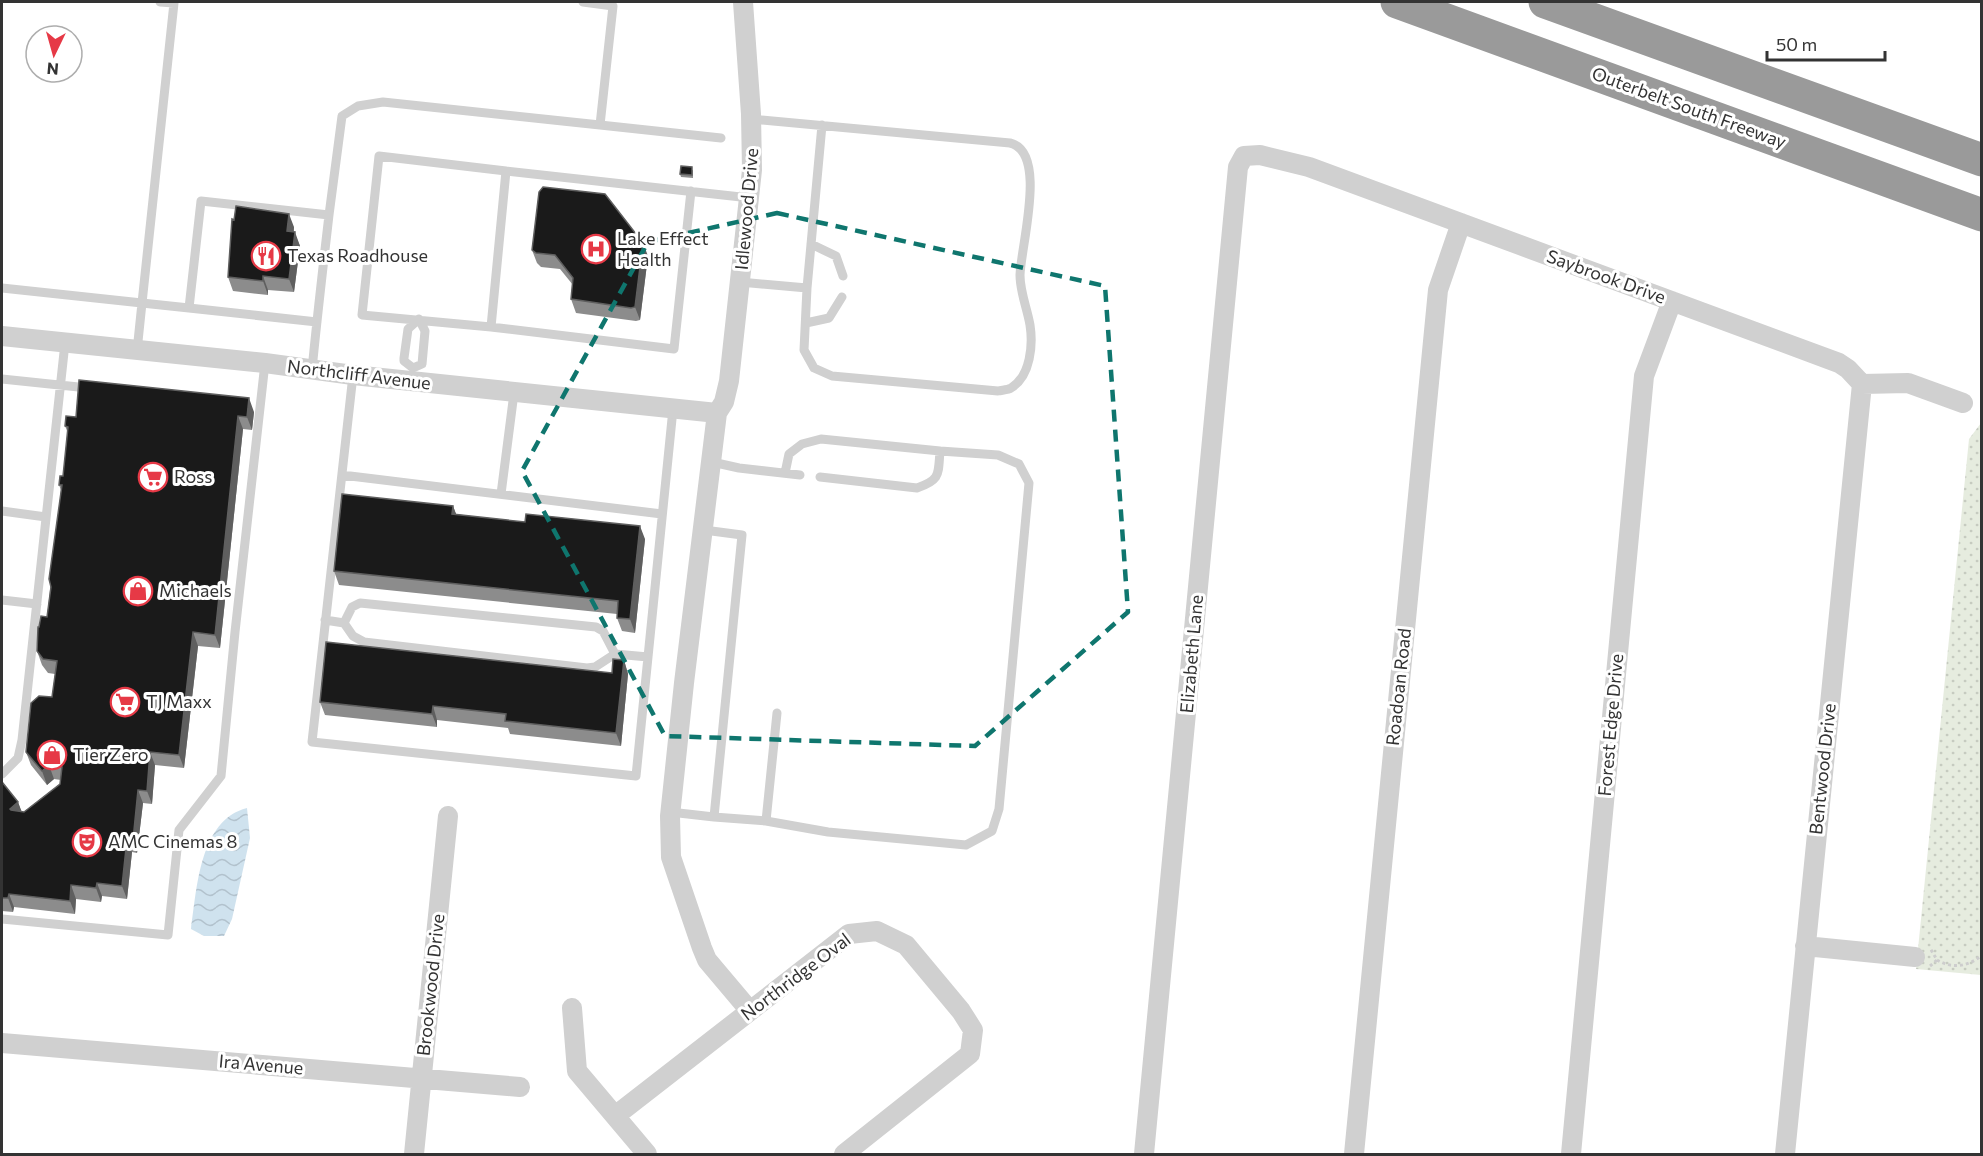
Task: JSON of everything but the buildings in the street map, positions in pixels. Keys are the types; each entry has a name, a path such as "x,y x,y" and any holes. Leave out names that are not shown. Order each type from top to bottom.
{"highway":[{"name":"Outerbelt South Freeway","path":"1397,2 1982,215"},
{"path":"1545,2 1982,160"}],"street":[{"name":"Idlewood Drive","path":"743,2 751,119 750,198 726,396 717,413 670,812 671,857 702,948 707,960 750,1011"},
{"name":"Saybrook Drive","path":"1244,156 1260,155 1309,167 1461,223 1839,363 1862,384"},
{"name":"Elizabeth Lane","path":"1144,1155 1238,167 1244,156"},
{"name":"Roadoan Road","path":"1354,1155 1438,290 1461,223"},
{"name":"Forest Edge Drive","path":"1571,1155 1644,376 1672,301"},
{"name":"Northcliff Avenue","path":"2,336 265,363 353,375 412,375 514,393 717,413"},
{"path":"1862,384 1908,383 1963,403"},
{"name":"Bentwood Drive","path":"1785,1155 1862,384"},
{"name":"Brookwood Drive","path":"414,1155 448,816"},
{"name":"Northridge Oval","path":"615,1116 849,934 877,931 906,945 961,1011 973,1030 970,1054 844,1155"},
{"path":"1805,946 1915,957"},
{"path":"572,1008 577,1071 647,1155"},
{"name":"Ira Avenue","path":"2,1043 520,1087"}],"lane":[{"path":"137,351 176,2 160,2"},
{"path":"583,2 614,4 600,125"},
{"path":"312,370 342,116 358,106 383,102 721,138"},
{"path":"751,119 822,125 1010,143 1022,148 1028,159 1031,180 1020,274 1030,326 1029,360 1019,381 1011,388 998,391 832,376 814,368 804,350 807,288 822,125"},
{"path":"691,191 674,349 491,327 362,315 379,156 506,171 691,191 750,198"},
{"path":"491,327 506,171"},
{"path":"189,308 201,201 329,216"},
{"path":"811,244 836,256 843,276"},
{"path":"740,282 807,288"},
{"path":"2,288 317,322"},
{"path":"806,323 829,318 842,297"},
{"path":"418,320 425,331 422,364 412,375 404,358 408,328 418,320"},
{"path":"2,774 18,758 22,740 65,343"},
{"path":"2,920 168,935 179,830 221,776 234,632 265,363"},
{"path":"353,375 312,742 636,776 673,409"},
{"path":"2,379 96,388"},
{"path":"501,494 514,393"},
{"path":"249,405 260,406"},
{"path":"670,812 766,821 828,832 966,845 992,831 999,809 1029,483 1019,464 998,455 821,439 802,444 789,454 785,473"},
{"path":"820,477 917,488 932,483 939,473 940,451"},
{"path":"712,462 739,468 800,475"},
{"path":"342,475 662,514"},
{"path":"2,511 46,517"},
{"path":"704,530 742,535 714,817"},
{"path":"2,600 37,604"},
{"path":"344,622 352,607 360,603 596,627 603,631 615,654"},
{"path":"325,620 344,622"},
{"path":"344,622 353,636 364,642 376,644 587,668 615,654 648,657"},
{"path":"766,821 777,713"}],"path":[{"path":"1937,960 1946,965 1962,966 1982,955"}],"highlighted area":[{"path":"777,213 1105,286 1128,612 975,746 665,736 522,471 648,242"}],"shaded area":[{"path":"1981,423 1981,975 1916,969 1969,439"}],"water":[{"path":"247,808 250,838 232,919 224,936 204,936 191,929 203,858 219,826 231,815"}],"place":[{"name":"Lake Effect Health","path":"596,249"},
{"name":"Texas Roadhouse","path":"266,256"},
{"name":"Ross","path":"153,477"},
{"name":"Michaels","path":"138,591"},
{"name":"TJ Maxx","path":"125,702"},
{"name":"Tier Zero","path":"52,755"},
{"name":"AMC Cinemas 8","path":"87,842"}]}
